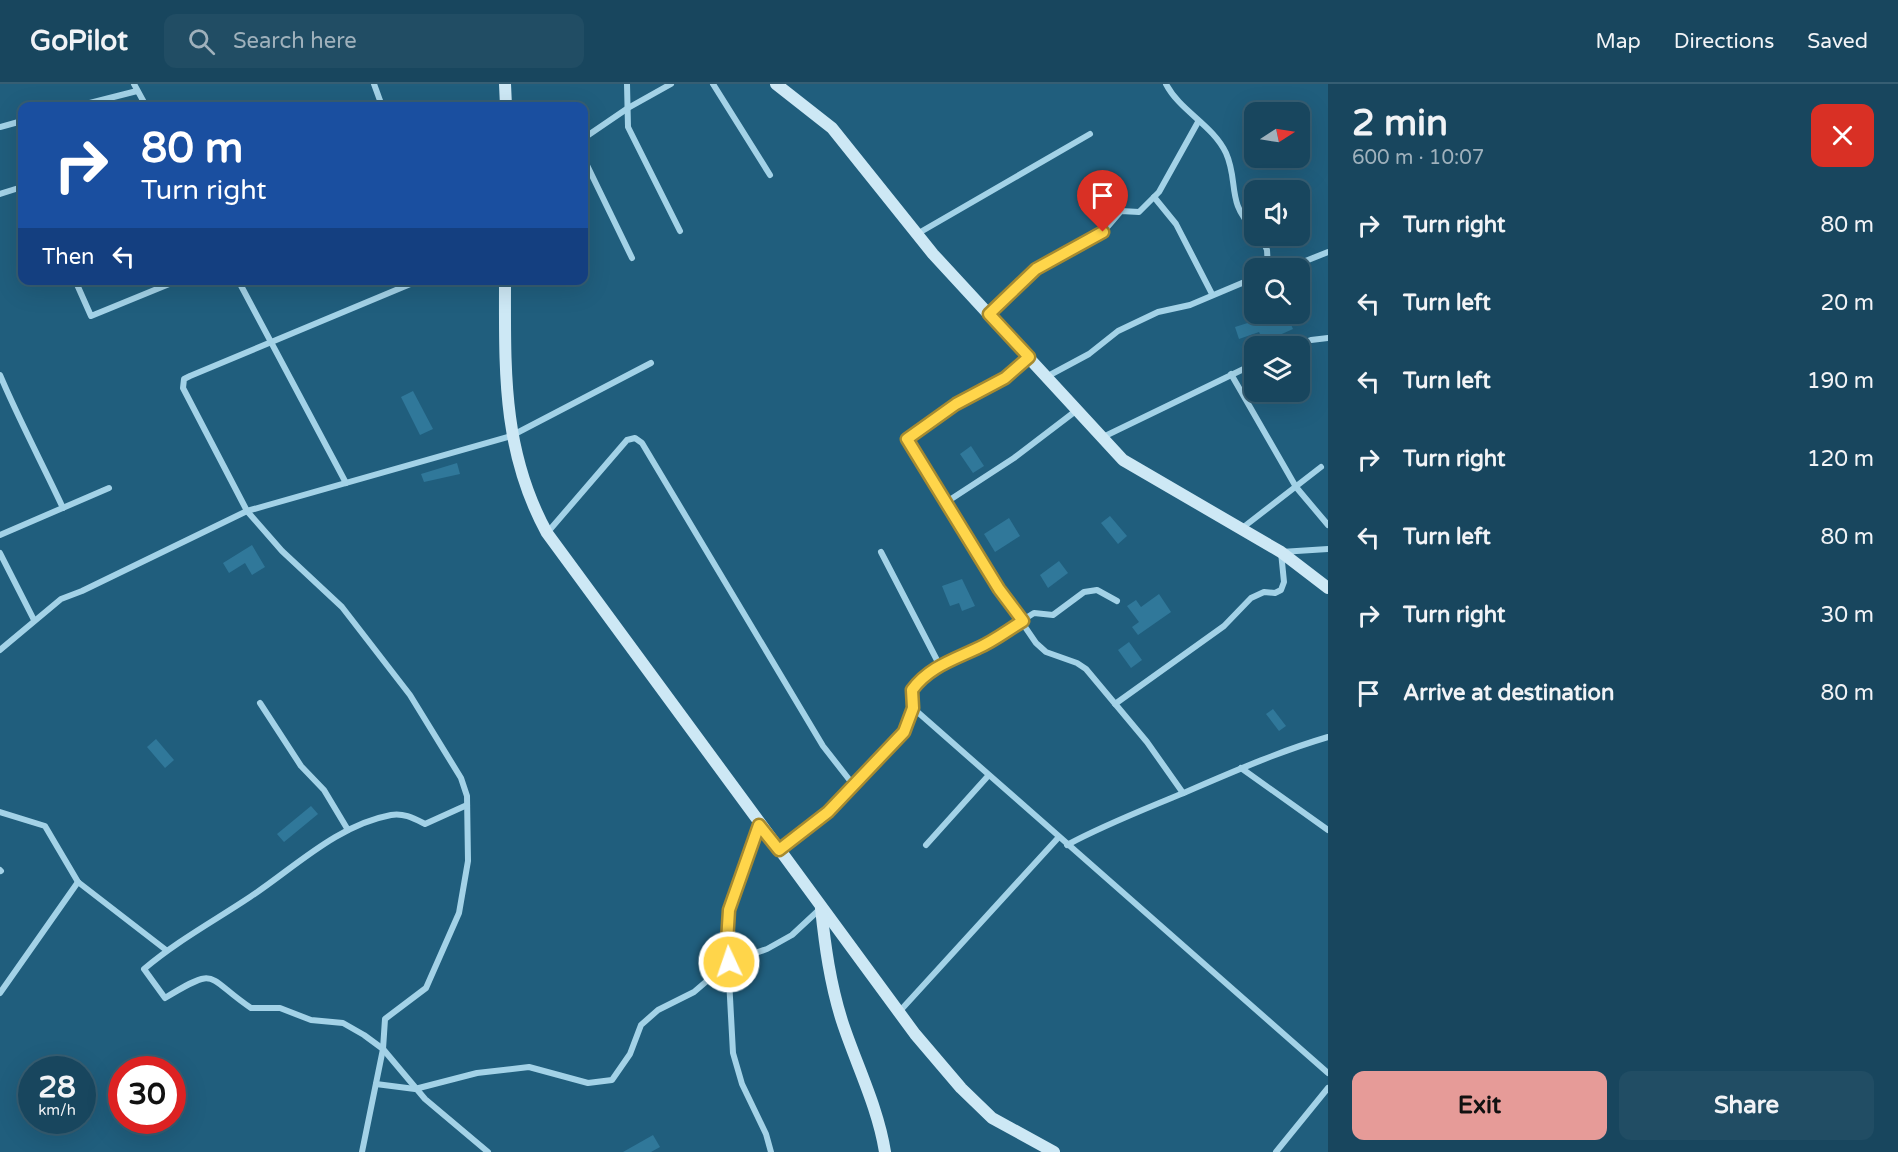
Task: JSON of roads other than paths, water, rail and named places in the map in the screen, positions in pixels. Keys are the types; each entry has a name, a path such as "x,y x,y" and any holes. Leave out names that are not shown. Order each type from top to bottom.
{"main road":[{"path":"505,84 506,102"},
{"path":"776,84 832,128 917,234 1123,460 1281,552 1328,588"},
{"path":"505,285 505,359 511,436 523,484 547,533 759,825 899,1012 961,1088 992,1118 1054,1152"},
{"path":"821,908 827,964 842,1021 866,1087 885,1152"}],"street":[{"path":"134,84 144,102"},
{"path":"374,84 381,102"},
{"path":"627,84 628,127 680,231"},
{"path":"588,135 628,108 671,84"},
{"path":"712,84 770,176"},
{"path":"1166,84 1171,94 1213,134 1226,153 1232,174 1233,197 1244,214"},
{"path":"94,102 137,91"},
{"path":"0,127 18,122"},
{"path":"989,314 1036,269 1103,232 1120,211 1139,213 1154,197 1180,158 1198,122"},
{"path":"917,234 1090,134"},
{"path":"588,167 632,258"},
{"path":"0,194 18,188"},
{"path":"1154,197 1176,224 1212,294"},
{"path":"1310,259 1328,252"},
{"path":"1048,376 1089,354 1118,331 1158,312 1190,304 1244,282"},
{"path":"77,285 91,316 167,285"},
{"path":"241,285 346,483"},
{"path":"362,1152 383,1049 385,1019 426,988 459,913 468,861 467,805 461,778 454,762 397,678 342,607 282,550 247,511 183,388 184,380 408,285"},
{"path":"1310,340 1328,338"},
{"path":"1029,357 1005,378 956,404 907,439 999,589 1036,643 1046,652 1077,663 1086,669 1147,742 1183,793"},
{"path":"0,650 61,599 247,511 511,436 651,363"},
{"path":"1103,437 1244,368"},
{"path":"1231,374 1296,487 1328,525"},
{"path":"0,375 16,414 30,436 63,508"},
{"path":"945,503 1014,458 1078,409"},
{"path":"547,533 627,440 635,438 642,443 823,746 855,787"},
{"path":"1241,529 1321,467"},
{"path":"0,535 109,488"},
{"path":"1115,704 1224,626 1251,598 1264,592 1281,590 1284,582 1281,552 1328,549"},
{"path":"881,552 940,666"},
{"path":"0,553 34,620"},
{"path":"779,850 828,812 855,787 904,732 913,708 912,690 922,676 980,647 1034,613 1053,615 1084,592 1097,590 1116,601"},
{"path":"260,703 301,766 324,790 348,830"},
{"path":"913,708 1058,838 1328,1073"},
{"path":"1067,845 1100,828 1241,768 1291,748 1328,737"},
{"path":"1241,768 1328,831"},
{"path":"926,845 988,776"},
{"path":"467,805 425,824 406,814 390,815 336,835 251,896 166,950 144,969 165,998 190,982 205,976 213,978 251,1008 280,1008 311,1020 343,1023 383,1049 415,1089 488,1152"},
{"path":"0,812 45,826 78,882 166,950"},
{"path":"759,825 729,910 727,942 733,1053 742,1084 766,1134 771,1152"},
{"path":"899,1012 1058,838"},
{"path":"0,993 78,882"},
{"path":"376,1084 415,1089 506,1068 529,1067 588,1083 612,1080 630,1054 641,1025 658,1010 694,992 729,962 767,949 792,935 821,908"},
{"path":"1276,1152 1328,1088"}]}
